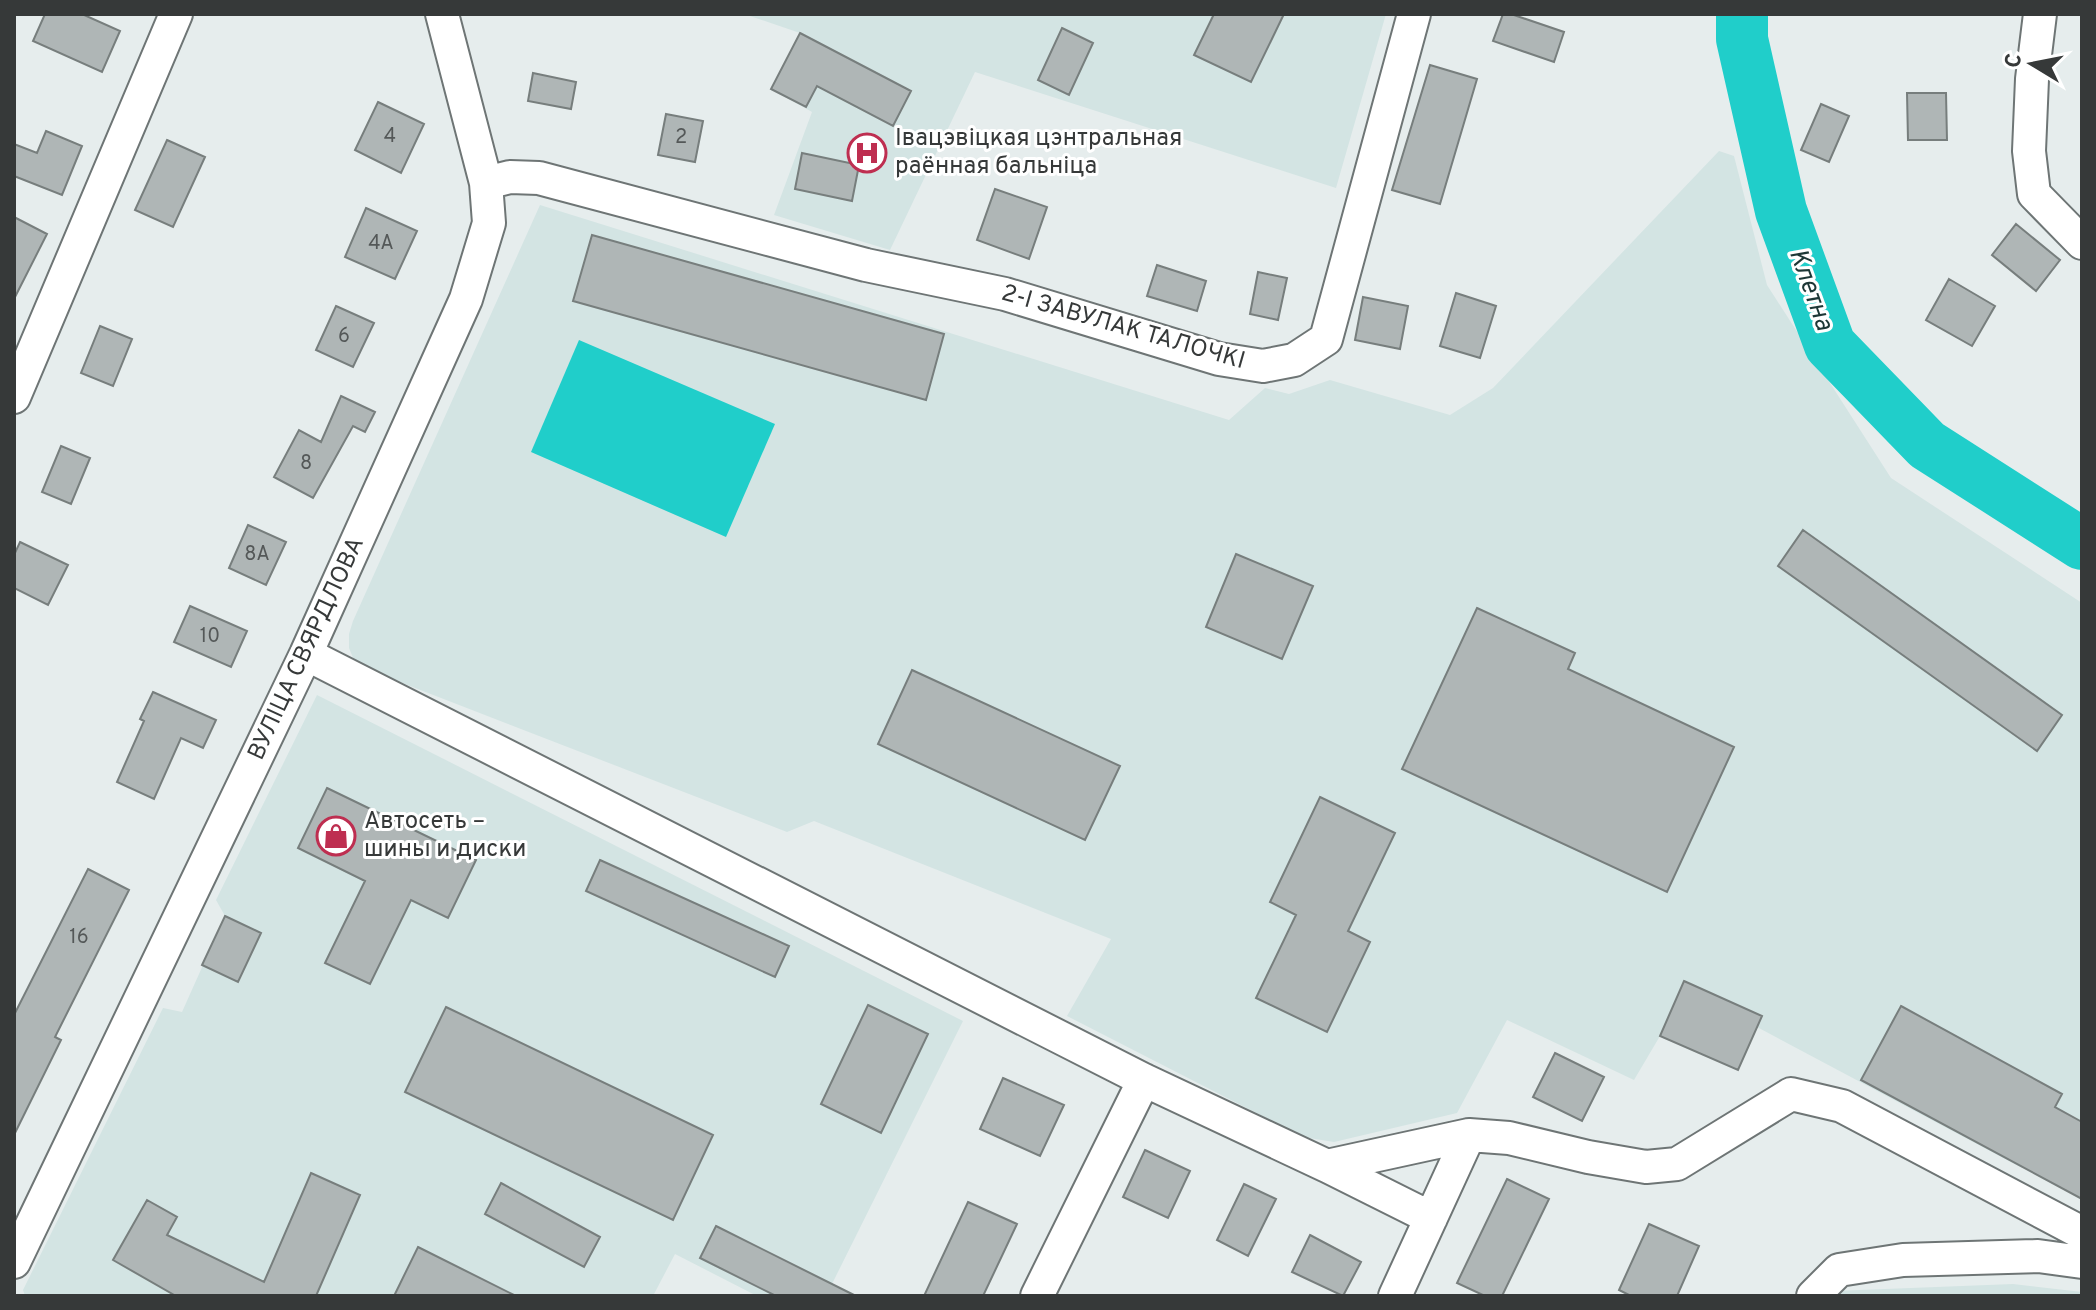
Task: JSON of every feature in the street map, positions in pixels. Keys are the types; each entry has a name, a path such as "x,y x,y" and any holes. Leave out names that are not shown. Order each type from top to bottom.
{"street":[{"path":"14,397 176,14"},
{"name":"ВУЛІЦА СВЯРДЛОВА","path":"14,1262 306,654 466,299 489,223 486,183 442,14"},
{"name":"2-І ЗАВУЛАК ТАЛОЧКІ","path":"486,183 510,177 539,178 866,265 1005,294 1219,359 1263,366 1294,360 1326,339 1414,14"},
{"path":"2040,14 2032,79 2029,151 2034,194 2082,243"},
{"path":"306,654 1144,1080 1431,1218"},
{"path":"1037,1296 1144,1080"},
{"path":"1327,1166 1469,1135 1509,1138 1646,1167 1677,1164 1791,1094 1842,1106 2082,1233"},
{"path":"1395,1296 1469,1135"},
{"path":"1813,1296 1839,1270 1903,1260 2038,1256 2082,1262"}],"shaded area":[{"name":"Івацэвіцкая цэнтральная раённая бальніца","path":"744,14 1386,14 1336,188 975,72 890,250 774,215 812,112 771,89 800,33"},
{"path":"1719,151 1734,156 1767,285 1891,478 2082,603 2082,1199 2040,1177 2057,1146 2039,1136 2022,1168 1757,1027 1738,1070 1660,1036 1634,1080 1507,1020 1457,1113 1334,1142 1303,1137 1067,1016 1111,939 814,821 787,832 356,665 349,648 353,621 540,205 1229,420 1265,388 1289,394 1330,380 1450,415 1493,388"},
{"path":"317,695 963,1021 826,1296 757,1296 675,1254 653,1296 25,1296 23,1290 163,1008 182,1012 225,916 216,900"},
{"path":"2013,1284 2082,1292 2082,1296 1831,1296 1834,1291"}],"water":[{"path":"579,340 775,424 726,537 531,452"}],"building":[{"path":"45,14 82,14 120,31 102,72 33,41"},
{"path":"1214,14 1284,14 1251,82 1194,55"},
{"path":"1503,14 1564,32 1554,62 1493,41"},
{"path":"1062,28 1093,43 1069,95 1038,80"},
{"path":"800,33 911,91 893,126 817,86 806,107 771,89"},
{"path":"1430,65 1477,79 1440,204 1392,190"},
{"path":"533,73 576,82 571,109 528,101"},
{"path":"1907,93 1946,93 1947,140 1908,140"},
{"path":"378,102 424,124 401,173 355,150"},
{"path":"1821,104 1849,116 1829,162 1801,150"},
{"path":"666,114 703,121 695,162 658,155"},
{"path":"46,131 82,146 62,195 14,176 14,144 37,153"},
{"path":"167,140 205,157 173,227 135,210"},
{"path":"802,153 859,165 852,201 795,189"},
{"path":"995,189 1047,207 1029,259 977,240"},
{"path":"366,208 417,231 395,279 345,257"},
{"path":"14,217 47,234 14,299"},
{"path":"2016,224 2060,260 2036,291 1992,255"},
{"path":"592,235 944,334 926,400 573,301"},
{"path":"1157,265 1206,281 1197,311 1147,296"},
{"path":"1258,272 1287,278 1278,320 1250,314"},
{"path":"1949,279 1995,306 1972,346 1926,320"},
{"path":"1456,293 1496,306 1480,358 1440,346"},
{"path":"1363,297 1408,306 1400,349 1355,340"},
{"path":"336,306 374,323 353,367 316,350"},
{"path":"100,326 132,339 113,386 81,373"},
{"path":"341,396 375,412 365,432 353,426 313,498 274,477 299,430 321,442"},
{"path":"61,446 90,458 71,504 42,492"},
{"path":"248,525 286,542 266,585 229,568"},
{"path":"1803,530 2062,715 2037,751 1778,566"},
{"path":"20,542 68,565 48,605 14,588 14,555"},
{"path":"1236,554 1313,586 1282,659 1206,627"},
{"path":"190,606 247,631 231,667 174,642"},
{"path":"1477,608 1575,653 1568,669 1734,747 1667,892 1402,769"},
{"path":"912,670 1120,766 1085,840 878,744"},
{"path":"153,692 216,720 203,748 181,738 154,799 117,782 144,721 140,719"},
{"path":"327,788 476,860 448,918 411,900 370,984 325,963 365,881 298,848"},
{"path":"1320,797 1395,833 1348,931 1370,942 1327,1032 1256,998 1296,915 1270,902"},
{"path":"600,860 789,946 775,977 586,891"},
{"path":"88,869 129,890 55,1037 61,1040 14,1135 14,1015"},
{"path":"225,916 261,933 238,982 202,965"},
{"path":"1684,981 1762,1016 1738,1070 1660,1036"},
{"path":"868,1005 928,1034 881,1133 821,1104"},
{"path":"1901,1006 2062,1094 2055,1107 2082,1122 2082,1199 1861,1080"},
{"path":"446,1007 713,1135 673,1220 405,1092"},
{"path":"1555,1053 1604,1077 1582,1121 1533,1097"},
{"path":"1003,1078 1064,1105 1040,1156 980,1129"},
{"path":"1145,1150 1190,1171 1168,1218 1123,1197"},
{"path":"311,1173 360,1195 316,1296 176,1296 113,1260 147,1200 177,1217 167,1235 264,1282"},
{"path":"1507,1179 1549,1199 1502,1296 1485,1296 1457,1283"},
{"path":"501,1183 600,1237 584,1267 485,1214"},
{"path":"1244,1184 1276,1199 1248,1256 1217,1240"},
{"path":"968,1202 1017,1224 983,1296 924,1296"},
{"path":"1649,1224 1699,1246 1677,1296 1631,1296 1619,1290"},
{"path":"716,1226 856,1296 776,1296 700,1258"},
{"path":"1310,1235 1361,1262 1343,1296 1292,1272"},
{"path":"418,1247 516,1296 394,1296"}],"waterway":[{"name":"Клетна","path":"1742,14 1742,39 1781,211 1830,345 1927,445 2082,544"}],"place":[{"name":"Івацэвіцкая цэнтральная раённая бальніца","path":"867,153"},
{"name":"Автосеть – шины и диски","path":"336,836"}]}
